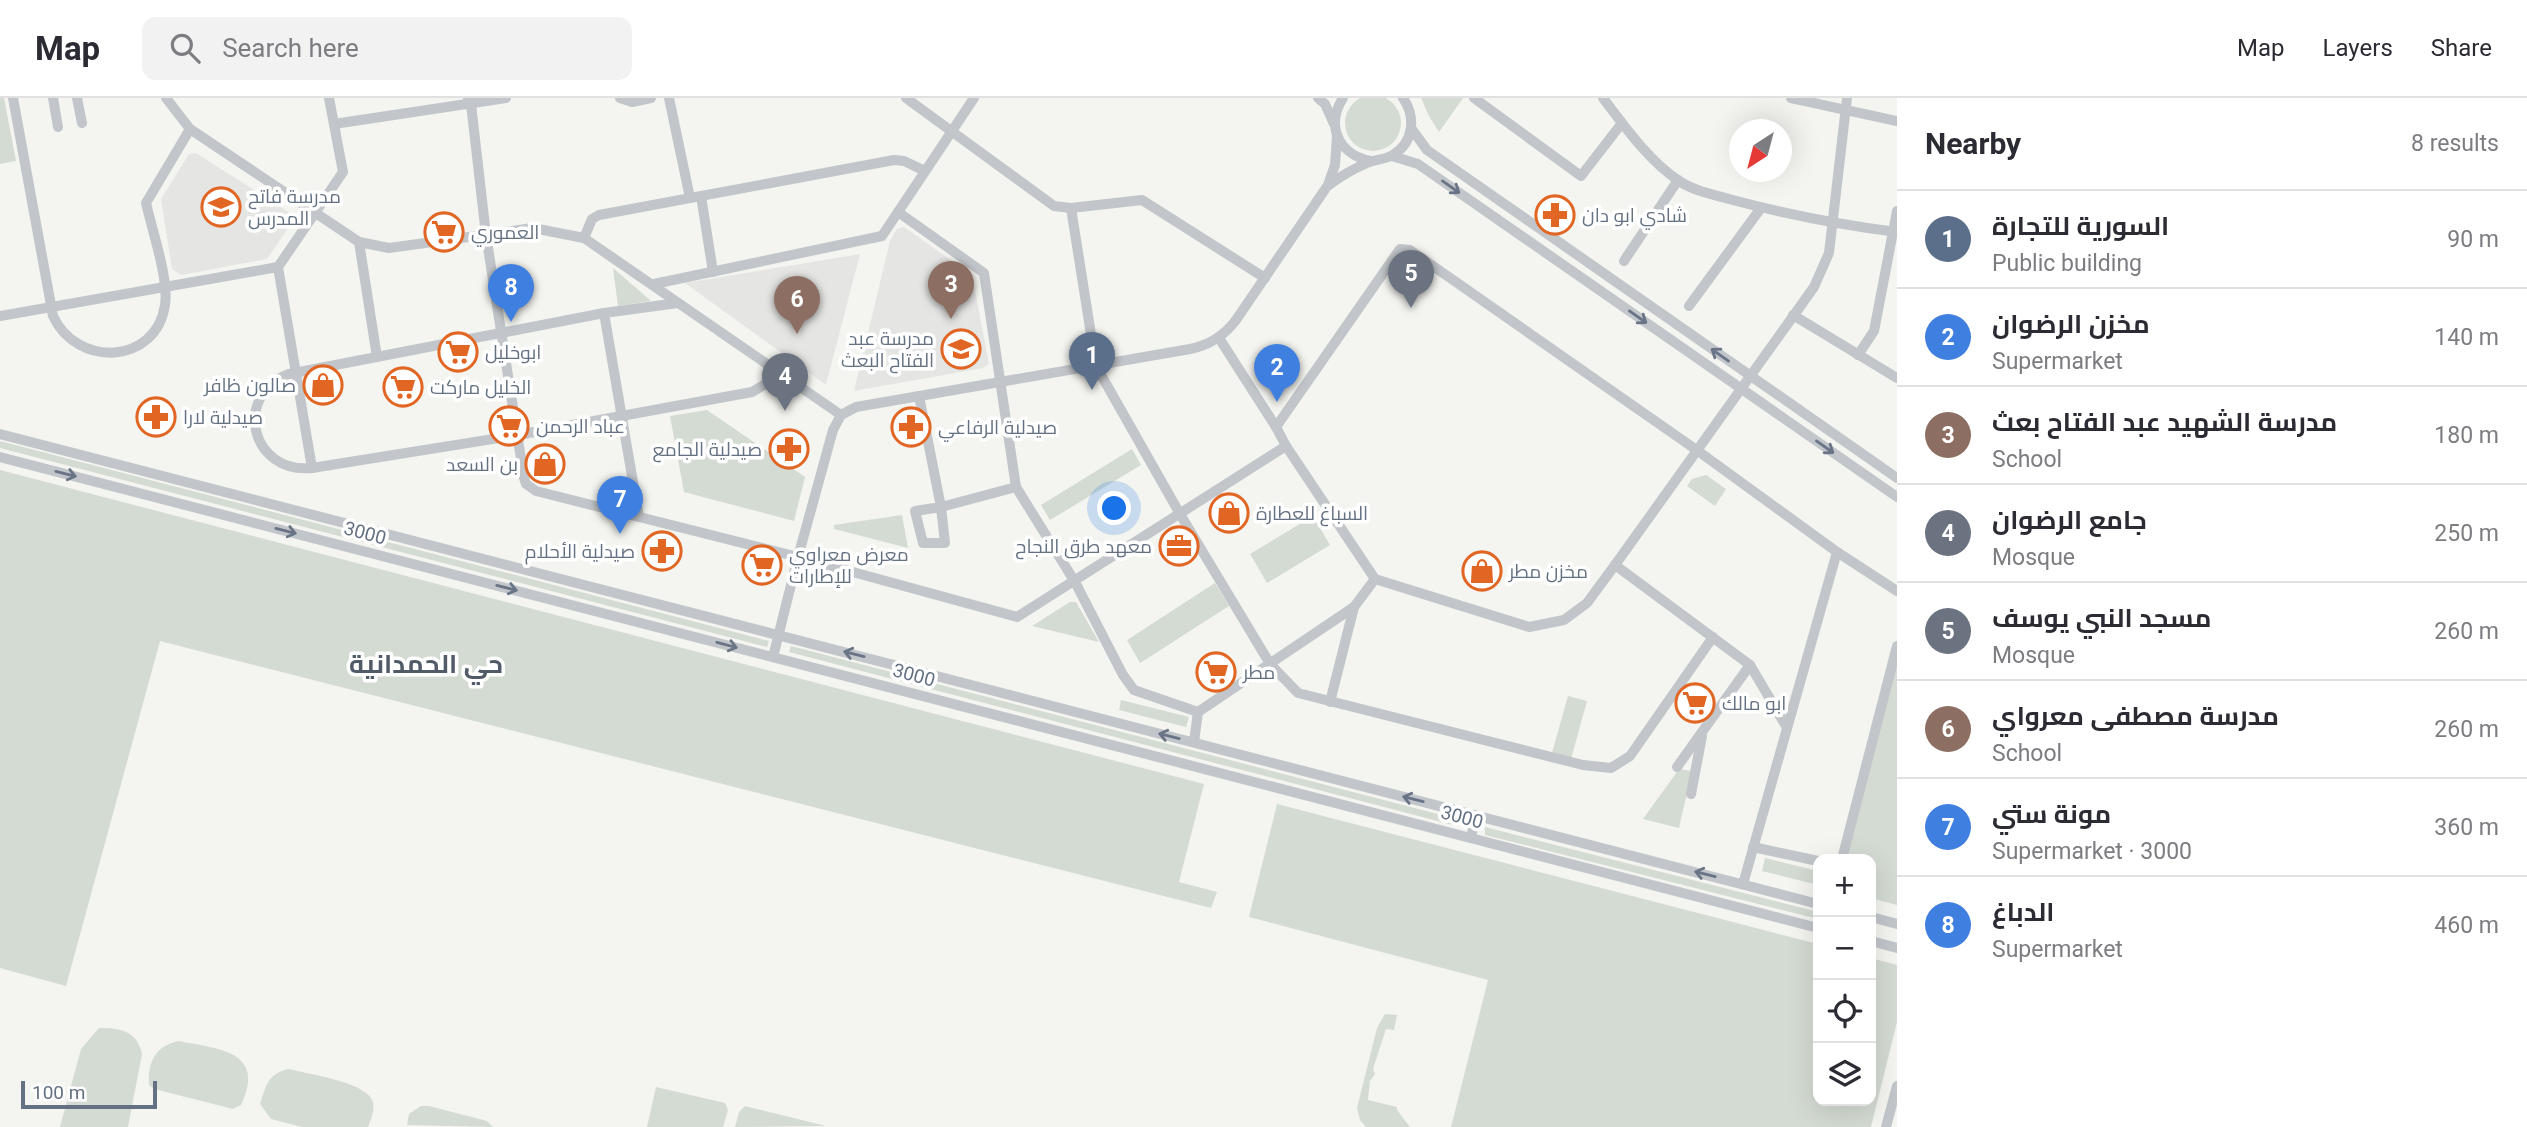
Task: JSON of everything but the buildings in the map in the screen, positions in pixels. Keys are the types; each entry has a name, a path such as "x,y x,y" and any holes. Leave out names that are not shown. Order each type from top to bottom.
{"street":[{"path":"13,98 50,307 62,331 75,344 100,353 118,353 142,342 155,329 165,304 165,286 146,203 190,129"},
{"path":"53,98 58,127"},
{"path":"77,98 82,123"},
{"path":"166,98 190,129 359,242 389,248 533,228 584,237 841,415"},
{"path":"312,468 278,267 343,172 329,98"},
{"path":"334,124 469,101 506,98"},
{"path":"621,98 632,102 651,98"},
{"path":"669,98 690,198"},
{"path":"905,98 1054,205 1071,208 1142,200 1265,278"},
{"path":"654,285 882,236 974,98"},
{"path":"774,657 833,430 841,415 856,407 1198,348 1219,338 1231,327 1328,185 1336,158 1337,136 1325,104 1318,98"},
{"path":"1334,124 1343,98"},
{"path":"1328,185 1401,149 1411,128 1411,116 1403,98"},
{"path":"1474,98 1581,176 1622,123"},
{"path":"1603,98 1654,158 1678,180 1695,189 1760,208 1834,224 1895,232"},
{"path":"1791,98 1897,121"},
{"path":"1219,338 1286,446 1375,579 1529,627 1564,620 1587,603 1814,287 1829,253 1847,98"},
{"path":"469,101 486,235 524,478 526,484 536,491 798,557 1017,617 1286,446"},
{"path":"1411,128 1427,150 1897,478"},
{"path":"1337,136 1350,154 1372,161"},
{"path":"1391,156 1418,164 1897,497"},
{"path":"584,237 592,219 599,215 894,160 904,161 925,171"},
{"path":"1624,261 1678,180"},
{"path":"701,196 713,272"},
{"path":"1071,208 1096,366 1270,664 1298,692 1583,765 1611,768 1630,756 1713,637"},
{"path":"1689,306 1760,208"},
{"path":"1858,355 1874,331 1897,211"},
{"path":"898,212 984,273 1016,487 1075,582 1124,675 1135,690 1198,712"},
{"path":"359,242 377,357"},
{"path":"1276,427 1400,249 1410,250 1698,451 1837,552 1897,591"},
{"path":"0,316 278,267"},
{"path":"678,303 604,313 297,372 275,380 264,391 255,412 255,427 264,449 275,460 296,468 312,468 518,435 752,392 782,374"},
{"path":"604,313 639,517"},
{"path":"1793,315 1897,378"},
{"path":"919,396 941,507 1016,487"},
{"name":"3000","path":"0,434 1813,903"},
{"name":"3000","path":"0,457 1813,927"},
{"path":"1743,884 1837,552"},
{"path":"1615,565 1750,666 1786,726"},
{"path":"1194,742 1198,712 1354,607 1375,579"},
{"path":"1330,702 1354,607"},
{"path":"1843,854 1897,646"},
{"path":"1677,766 1750,666"},
{"path":"1691,794 1702,732"},
{"name":"3000","path":"1471,837 1476,815"},
{"path":"1753,847 1813,860"},
{"path":"1876,918 1897,924"},
{"path":"1876,942 1897,948"},
{"path":"1886,1127 1897,1086"}],"shaded area":[{"path":"1367,95 1379,95 1389,99 1397,107 1401,123 1397,139 1389,147 1379,151 1367,151 1357,147 1349,139 1345,129 1345,117 1349,107 1357,99"},
{"path":"0,98 4,98 16,161 0,164"},
{"path":"1421,98 1463,98 1439,132"},
{"name":"مدرسة فاتح المدرس","path":"196,153 293,215 293,221 267,259 181,275 172,269 161,199 189,154"},
{"path":"904,227 972,275 989,364 983,368 854,391 890,241 897,229"},
{"path":"860,254 826,385 685,283"},
{"path":"613,268 651,301 618,306"},
{"path":"707,410 805,477 794,521 684,492 670,416"},
{"path":"0,441 769,641 767,647 0,448"},
{"path":"1132,449 1141,465 1050,520 1041,505"},
{"path":"0,470 1204,784 1179,882 1217,892 1211,908 160,641 66,986 0,968"},
{"path":"1706,475 1726,489 1715,506 1687,486 1692,479"},
{"path":"902,515 908,548 834,529 834,525"},
{"path":"1313,516 1330,545 1267,583 1250,554"},
{"path":"1215,583 1229,606 1140,663 1127,640"},
{"path":"1070,602 1076,602 1099,642 1032,626"},
{"path":"791,646 1457,819 1460,823 1453,825 789,652"},
{"path":"1897,662 1897,905 1876,899 1876,854 1846,854"},
{"path":"1568,696 1587,701 1571,759 1552,753"},
{"path":"1121,700 1189,717 1186,727 1119,710"},
{"path":"1679,769 1692,771 1679,828 1643,819"},
{"path":"1277,804 1813,943 1813,1106 1876,1106 1876,959 1897,965 1897,1022 1871,1127 1451,1127 1488,980 1249,917"},
{"path":"1485,827 1813,911 1813,918 1485,835"},
{"path":"1765,858 1813,870 1813,884 1762,871"},
{"path":"1385,1014 1397,1015 1394,1030 1386,1029 1373,1069 1375,1074 1370,1081 1368,1100 1397,1107 1410,1127 1366,1127 1360,1120 1357,1108 1377,1028"},
{"path":"99,1028 126,1032 140,1046 142,1054 128,1127 60,1127 81,1049"},
{"path":"179,1041 222,1050 243,1063 248,1073 241,1105 233,1109 154,1089 149,1085 150,1069 155,1056 164,1046"},
{"path":"289,1069 359,1088 372,1100 373,1113 368,1127 302,1127 271,1119 260,1104 264,1092 272,1077"},
{"path":"656,1087 725,1103 728,1110 723,1127 647,1127"},
{"path":"421,1106 487,1121 493,1127 407,1125 409,1114"},
{"path":"745,1106 826,1126 735,1127 739,1112"}],"place":[{"name":"مدرسة فاتح المدرس","path":"221,207"},
{"name":"شادي ابو دان","path":"1555,215"},
{"name":"العموري","path":"444,232"},
{"name":"مسجد النبي يوسف","path":"1411,308"},
{"name":"مدرسة الشهيد عبد الفتاح بعث","path":"951,319"},
{"name":"الدباغ","path":"511,322"},
{"name":"مدرسة مصطفى معرواي","path":"797,334"},
{"name":"مدرسة عبد الفتاح البعث","path":"961,349"},
{"name":"ابوخليل","path":"458,352"},
{"name":"صالون ظافر","path":"323,385"},
{"name":"الخليل ماركت","path":"403,387"},
{"name":"السورية للتجارة","path":"1092,390"},
{"name":"مخزن الرضوان","path":"1277,402"},
{"name":"جامع الرضوان","path":"785,411"},
{"name":"صيدلية لارا","path":"156,417"},
{"name":"عباد الرحمن","path":"509,426"},
{"name":"صيدلية الرفاعي","path":"911,427"},
{"name":"صيدلية الجامع","path":"789,449"},
{"name":"بن السعد","path":"545,464"},
{"name":"السباغ للعطارة","path":"1229,513"},
{"name":"مونة ستي","path":"620,534"},
{"name":"معهد طرق النجاح","path":"1179,546"},
{"name":"صيدلية الأحلام","path":"662,551"},
{"name":"معرض معراوي للإطارات","path":"762,565"},
{"name":"مخزن مطر","path":"1482,571"},
{"name":"مطر","path":"1216,672"},
{"name":"ابو مالك","path":"1695,703"}],"district":[{"name":"حي الحمدانية","path":"426,664"}]}
